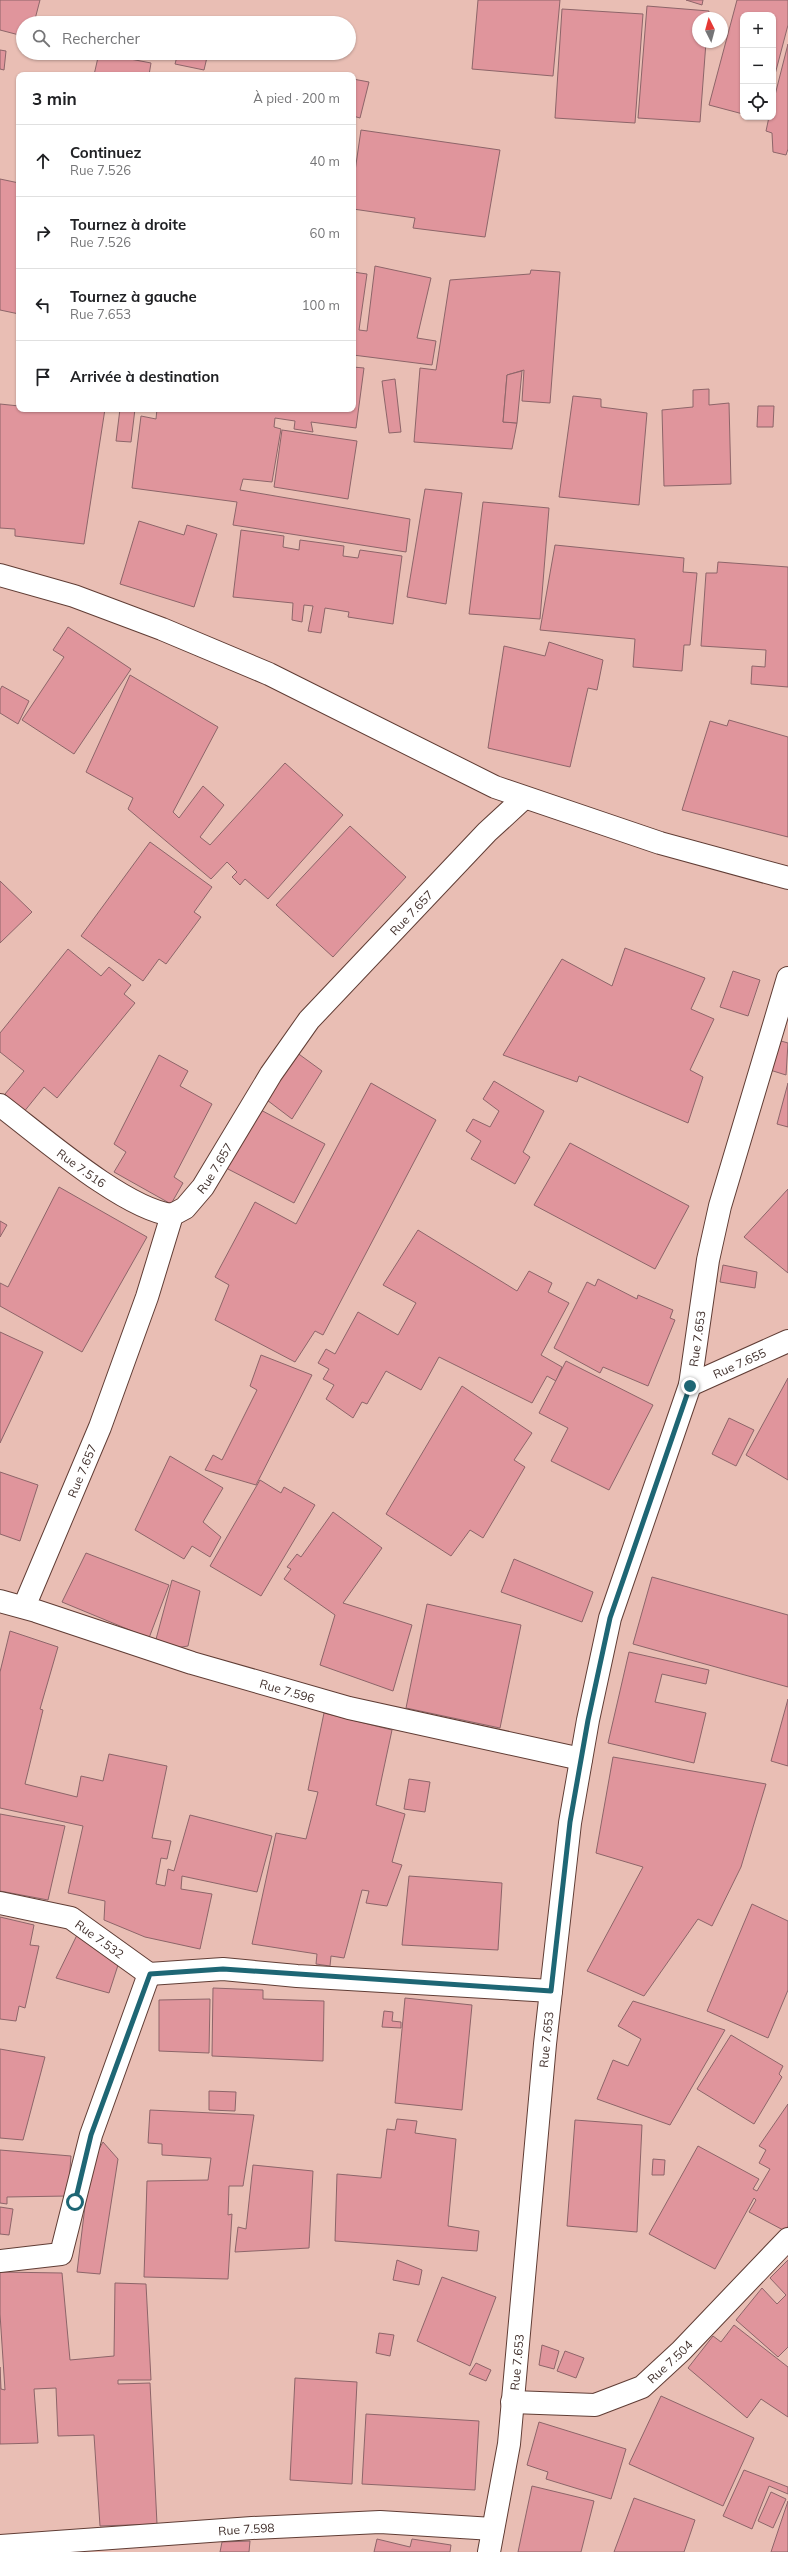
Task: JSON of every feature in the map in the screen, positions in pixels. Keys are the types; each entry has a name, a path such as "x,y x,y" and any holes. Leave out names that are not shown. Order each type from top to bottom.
{"street":[{"path":"0,575 74,596 170,632 269,674 495,787 660,843 788,878"},
{"name":"Rue 7.657","path":"24,1607 100,1427 147,1297 172,1215 185,1208 203,1187 271,1074 309,1020 487,832 524,798"},
{"name":"Rue 7.653","path":"489,2552 509,2444 551,1991 570,1822 581,1758 610,1618 690,1386 708,1260 720,1206 788,978"},
{"name":"Rue 7.516","path":"0,1105 99,1180 156,1213 172,1215"},
{"name":"Rue 7.655","path":"690,1386 788,1341"},
{"name":"Rue 7.596","path":"0,1601 24,1607 192,1663 349,1708 581,1758"},
{"name":"Rue 7.532","path":"0,1903 71,1918 150,1974"},
{"path":"0,2260 61,2254 91,2135 150,1974 223,1969 551,1991"},
{"name":"Rue 7.504","path":"512,2402 594,2405 642,2387 681,2350 788,2239"},
{"name":"Rue 7.598","path":"0,2546 252,2528 380,2522 493,2529"}],"building":[{"path":"0,0 40,0 36,16 16,16 16,34 0,30"},
{"path":"478,0 560,0 553,76 472,69"},
{"path":"686,0 703,0 702,5"},
{"path":"737,0 788,0 788,25 776,71 776,12 740,12 740,113 709,105 724,48 728,48 728,34"},
{"path":"647,6 709,11 692,12 692,48 706,48 700,122 638,118"},
{"path":"562,9 643,14 635,123 555,118"},
{"path":"788,44 788,149 786,155 773,152 772,133 766,131 768,120 776,120 776,91"},
{"path":"0,50 6,51 4,70 0,69"},
{"path":"97,60 135,60 151,63 150,72 95,72"},
{"path":"176,60 206,60 204,70 175,64"},
{"path":"356,80 369,82 360,118 356,117"},
{"path":"361,130 500,150 485,237 413,228 415,218 356,209 356,164"},
{"path":"0,179 16,182 16,313 0,310"},
{"path":"375,266 431,278 417,338 436,341 432,365 356,355 356,272 367,274 359,330 367,331"},
{"path":"531,270 560,272 550,403 522,401 524,370 507,375 503,422 517,423 512,449 414,442 420,368 436,370 450,280 530,274"},
{"path":"356,367 364,368 356,428 311,422 313,432 294,429 295,421 275,418 274,427 281,429 272,482 243,479 240,490 410,519 406,552 233,525 237,502 132,488 141,416 156,419 157,412 356,412"},
{"path":"522,371 517,423 503,422 507,375"},
{"path":"395,379 401,432 389,433 382,381"},
{"path":"709,389 709,405 729,403 731,484 664,486 662,410 693,407 693,390"},
{"path":"573,396 601,399 601,407 647,413 639,505 559,497"},
{"path":"0,404 16,406 16,412 105,412 84,544 15,536 15,529 0,528"},
{"path":"758,406 774,406 773,427 757,427"},
{"path":"120,412 135,412 131,442 116,441"},
{"path":"282,430 357,441 348,499 274,487"},
{"path":"425,489 462,493 446,604 407,597"},
{"path":"483,502 549,508 540,619 469,614"},
{"path":"139,521 184,535 187,525 217,534 194,607 120,584"},
{"path":"241,530 284,536 283,547 299,550 300,540 344,546 343,556 358,558 360,550 402,556 393,624 348,617 349,612 325,608 321,633 308,631 313,606 304,605 302,622 292,620 293,603 233,597"},
{"path":"555,545 684,558 683,572 697,573 690,645 684,645 682,671 633,667 635,639 540,630"},
{"path":"718,562 788,567 788,687 751,684 752,666 765,667 766,650 701,646 706,573 717,573"},
{"path":"68,627 131,669 74,754 22,720 64,657 53,650"},
{"path":"549,642 603,660 597,690 588,688 570,767 488,748 504,646 545,656"},
{"path":"130,675 218,727 173,812 179,818 203,786 224,805 200,837 210,845 285,763 343,815 268,899 245,879 240,885 232,877 237,872 227,862 211,879 128,809 133,798 86,772"},
{"path":"2,686 29,701 18,724 0,713 0,690"},
{"path":"729,720 788,737 788,837 682,810 710,721 727,726"},
{"path":"350,826 406,877 333,957 276,905"},
{"path":"150,842 212,887 194,912 201,917 166,964 159,959 143,981 81,936"},
{"path":"0,881 32,912 0,943"},
{"path":"625,948 705,978 691,1009 714,1019 690,1070 703,1077 688,1123 579,1076 577,1082 503,1055 562,959 612,986"},
{"path":"68,949 101,976 109,967 131,985 124,994 135,1003 57,1098 44,1087 23,1113 5,1094 24,1071 0,1052 0,1033"},
{"path":"733,971 760,980 748,1016 720,1007"},
{"path":"781,1041 788,1043 786,1075 770,1070"},
{"path":"296,1052 322,1071 292,1119 263,1097"},
{"path":"159,1055 188,1071 180,1086 212,1104 174,1177 183,1183 171,1204 114,1172 126,1152 114,1144"},
{"path":"494,1081 544,1111 523,1152 530,1157 515,1184 471,1159 481,1141 466,1131 473,1119 490,1127 499,1111 483,1099"},
{"path":"371,1083 436,1120 323,1335 315,1331 295,1362 215,1320 229,1285 215,1277 255,1202 296,1224"},
{"path":"788,1083 788,1127 777,1124"},
{"path":"257,1108 325,1144 294,1203 226,1168"},
{"path":"570,1143 689,1206 655,1269 534,1205"},
{"path":"59,1187 147,1237 82,1352 0,1306 0,1283 8,1287"},
{"path":"788,1189 788,1273 744,1237"},
{"path":"0,1221 7,1225 0,1237"},
{"path":"418,1230 517,1291 529,1271 552,1283 548,1292 569,1303 541,1355 562,1367 556,1381 547,1376 532,1403 439,1357 421,1390 386,1371 367,1404 362,1402 353,1418 326,1399 334,1385 323,1379 329,1369 318,1363 326,1349 335,1354 358,1312 398,1335 416,1303 383,1285"},
{"path":"723,1265 757,1272 755,1288 720,1282"},
{"path":"598,1279 637,1299 638,1295 673,1310 670,1318 675,1320 648,1386 603,1367 600,1373 554,1348 587,1282 595,1286"},
{"path":"0,1332 43,1352 0,1443"},
{"path":"261,1355 312,1375 256,1485 205,1470 213,1455 222,1460 257,1390 250,1386"},
{"path":"566,1361 653,1405 609,1490 551,1461 568,1428 539,1413"},
{"path":"788,1378 788,1480 746,1455"},
{"path":"462,1386 532,1433 514,1460 525,1467 483,1538 470,1530 451,1556 386,1514"},
{"path":"729,1418 754,1430 736,1466 712,1454"},
{"path":"170,1456 223,1488 203,1522 221,1537 210,1557 192,1546 184,1559 135,1530"},
{"path":"0,1472 38,1485 20,1541 0,1534"},
{"path":"260,1480 281,1493 284,1487 315,1505 261,1596 210,1566"},
{"path":"333,1512 382,1548 343,1603 412,1625 393,1691 320,1665 335,1615 284,1579 291,1569 287,1567 297,1554 301,1557"},
{"path":"86,1553 169,1585 149,1638 62,1602"},
{"path":"514,1559 593,1592 582,1622 501,1592"},
{"path":"652,1577 788,1615 788,1687 633,1644"},
{"path":"172,1580 200,1591 188,1646 170,1649 155,1643"},
{"path":"427,1604 521,1625 500,1728 406,1708"},
{"path":"10,1631 58,1647 40,1709 43,1710 25,1784 77,1797 81,1776 103,1781 109,1754 167,1766 152,1838 171,1841 167,1859 161,1858 156,1884 165,1886 168,1869 174,1871 190,1815 272,1836 257,1892 182,1876 181,1889 212,1894 200,1949 145,1937 104,1920 105,1901 68,1893 83,1826 0,1808 0,1672"},
{"path":"629,1652 709,1670 706,1684 662,1674 655,1702 706,1713 694,1763 608,1743"},
{"path":"788,1699 788,1766 771,1761"},
{"path":"324,1713 392,1730 376,1805 405,1814 392,1862 402,1865 387,1906 366,1903 369,1891 362,1890 344,1958 331,1956 330,1966 316,1964 317,1954 252,1944 276,1833 306,1839 318,1792 308,1790"},
{"path":"613,1757 766,1784 741,1867 712,1926 698,1919 644,1996 587,1971 643,1867 596,1853"},
{"path":"409,1779 430,1782 425,1812 404,1809"},
{"path":"0,1814 65,1826 48,1900 0,1891"},
{"path":"409,1876 502,1883 498,1950 402,1945"},
{"path":"752,1904 788,1921 788,1990 768,2038 707,2011"},
{"path":"0,1917 34,1925 30,1945 39,1946 25,2008 19,2006 16,2021 0,2019"},
{"path":"77,1935 120,1959 109,1993 56,1978"},
{"path":"213,1988 263,1990 263,1999 324,2001 323,2061 212,2056"},
{"path":"405,1998 472,2005 462,2110 395,2103"},
{"path":"210,1999 209,2053 159,2051 159,2000"},
{"path":"633,2001 725,2030 670,2125 597,2099 613,2060 628,2066 641,2039 618,2026"},
{"path":"384,2011 393,2012 392,2021 401,2022 401,2028 382,2027"},
{"path":"731,2035 783,2066 779,2074 782,2077 754,2124 697,2089"},
{"path":"0,2049 45,2057 23,2140 0,2138"},
{"path":"209,2091 236,2092 235,2111 209,2110"},
{"path":"788,2104 788,2226 785,2231 749,2212 756,2200 754,2198 715,2269 649,2234 698,2146 759,2179 753,2189 757,2191 770,2169 759,2163 766,2150 759,2146"},
{"path":"150,2110 254,2115 243,2186 229,2186 228,2215 232,2214 228,2279 144,2277 147,2181 208,2180 211,2158 162,2155 162,2144 148,2143"},
{"path":"397,2119 417,2121 415,2133 456,2139 448,2226 479,2231 477,2251 335,2241 337,2174 381,2178 387,2129 395,2130"},
{"path":"575,2120 642,2125 637,2232 567,2226"},
{"path":"103,2142 118,2159 100,2274 77,2272 90,2165"},
{"path":"0,2150 71,2156 68,2196 7,2197 7,2204 0,2203"},
{"path":"653,2159 665,2160 664,2175 652,2175"},
{"path":"253,2165 313,2171 309,2248 235,2252 238,2227 246,2229"},
{"path":"0,2207 13,2209 9,2235 0,2234"},
{"path":"397,2260 422,2270 419,2285 393,2280"},
{"path":"788,2260 788,2347 778,2357 736,2320 762,2288 777,2304 786,2295 770,2278"},
{"path":"0,2272 62,2273 70,2360 114,2356 115,2283 146,2284 151,2380 118,2380 118,2384 150,2383 157,2524 100,2526 94,2435 58,2436 56,2388 34,2389 38,2443 0,2444 0,2367 1,2389 5,2390 0,2314"},
{"path":"442,2277 496,2297 470,2366 417,2341"},
{"path":"734,2325 788,2367 788,2417 761,2399 747,2418 688,2368 713,2336 721,2342"},
{"path":"379,2333 394,2335 390,2356 376,2353"},
{"path":"542,2345 559,2351 554,2369 539,2365"},
{"path":"565,2351 584,2358 576,2378 557,2371"},
{"path":"476,2363 491,2370 486,2381 469,2374"},
{"path":"295,2378 357,2382 352,2484 290,2480"},
{"path":"661,2396 754,2438 723,2506 629,2464"},
{"path":"366,2414 479,2421 475,2490 362,2484"},
{"path":"539,2422 626,2449 611,2499 546,2479 548,2472 527,2465"},
{"path":"744,2470 788,2487 788,2494 769,2486 752,2529 723,2516"},
{"path":"532,2486 594,2501 581,2552 518,2552"},
{"path":"771,2492 786,2499 773,2528 758,2521"},
{"path":"634,2498 695,2520 684,2552 614,2552"},
{"path":"788,2501 788,2552 771,2552"},
{"path":"377,2539 410,2547 412,2539 451,2545 450,2552 374,2552"},
{"path":"250,2541 249,2552 220,2552 222,2542"}],"route":[{"path":"75,2202 91,2135 150,1974 223,1969 297,1976 414,1981 551,1991 570,1822 588,1720 610,1618 646,1509 690,1386"}]}
